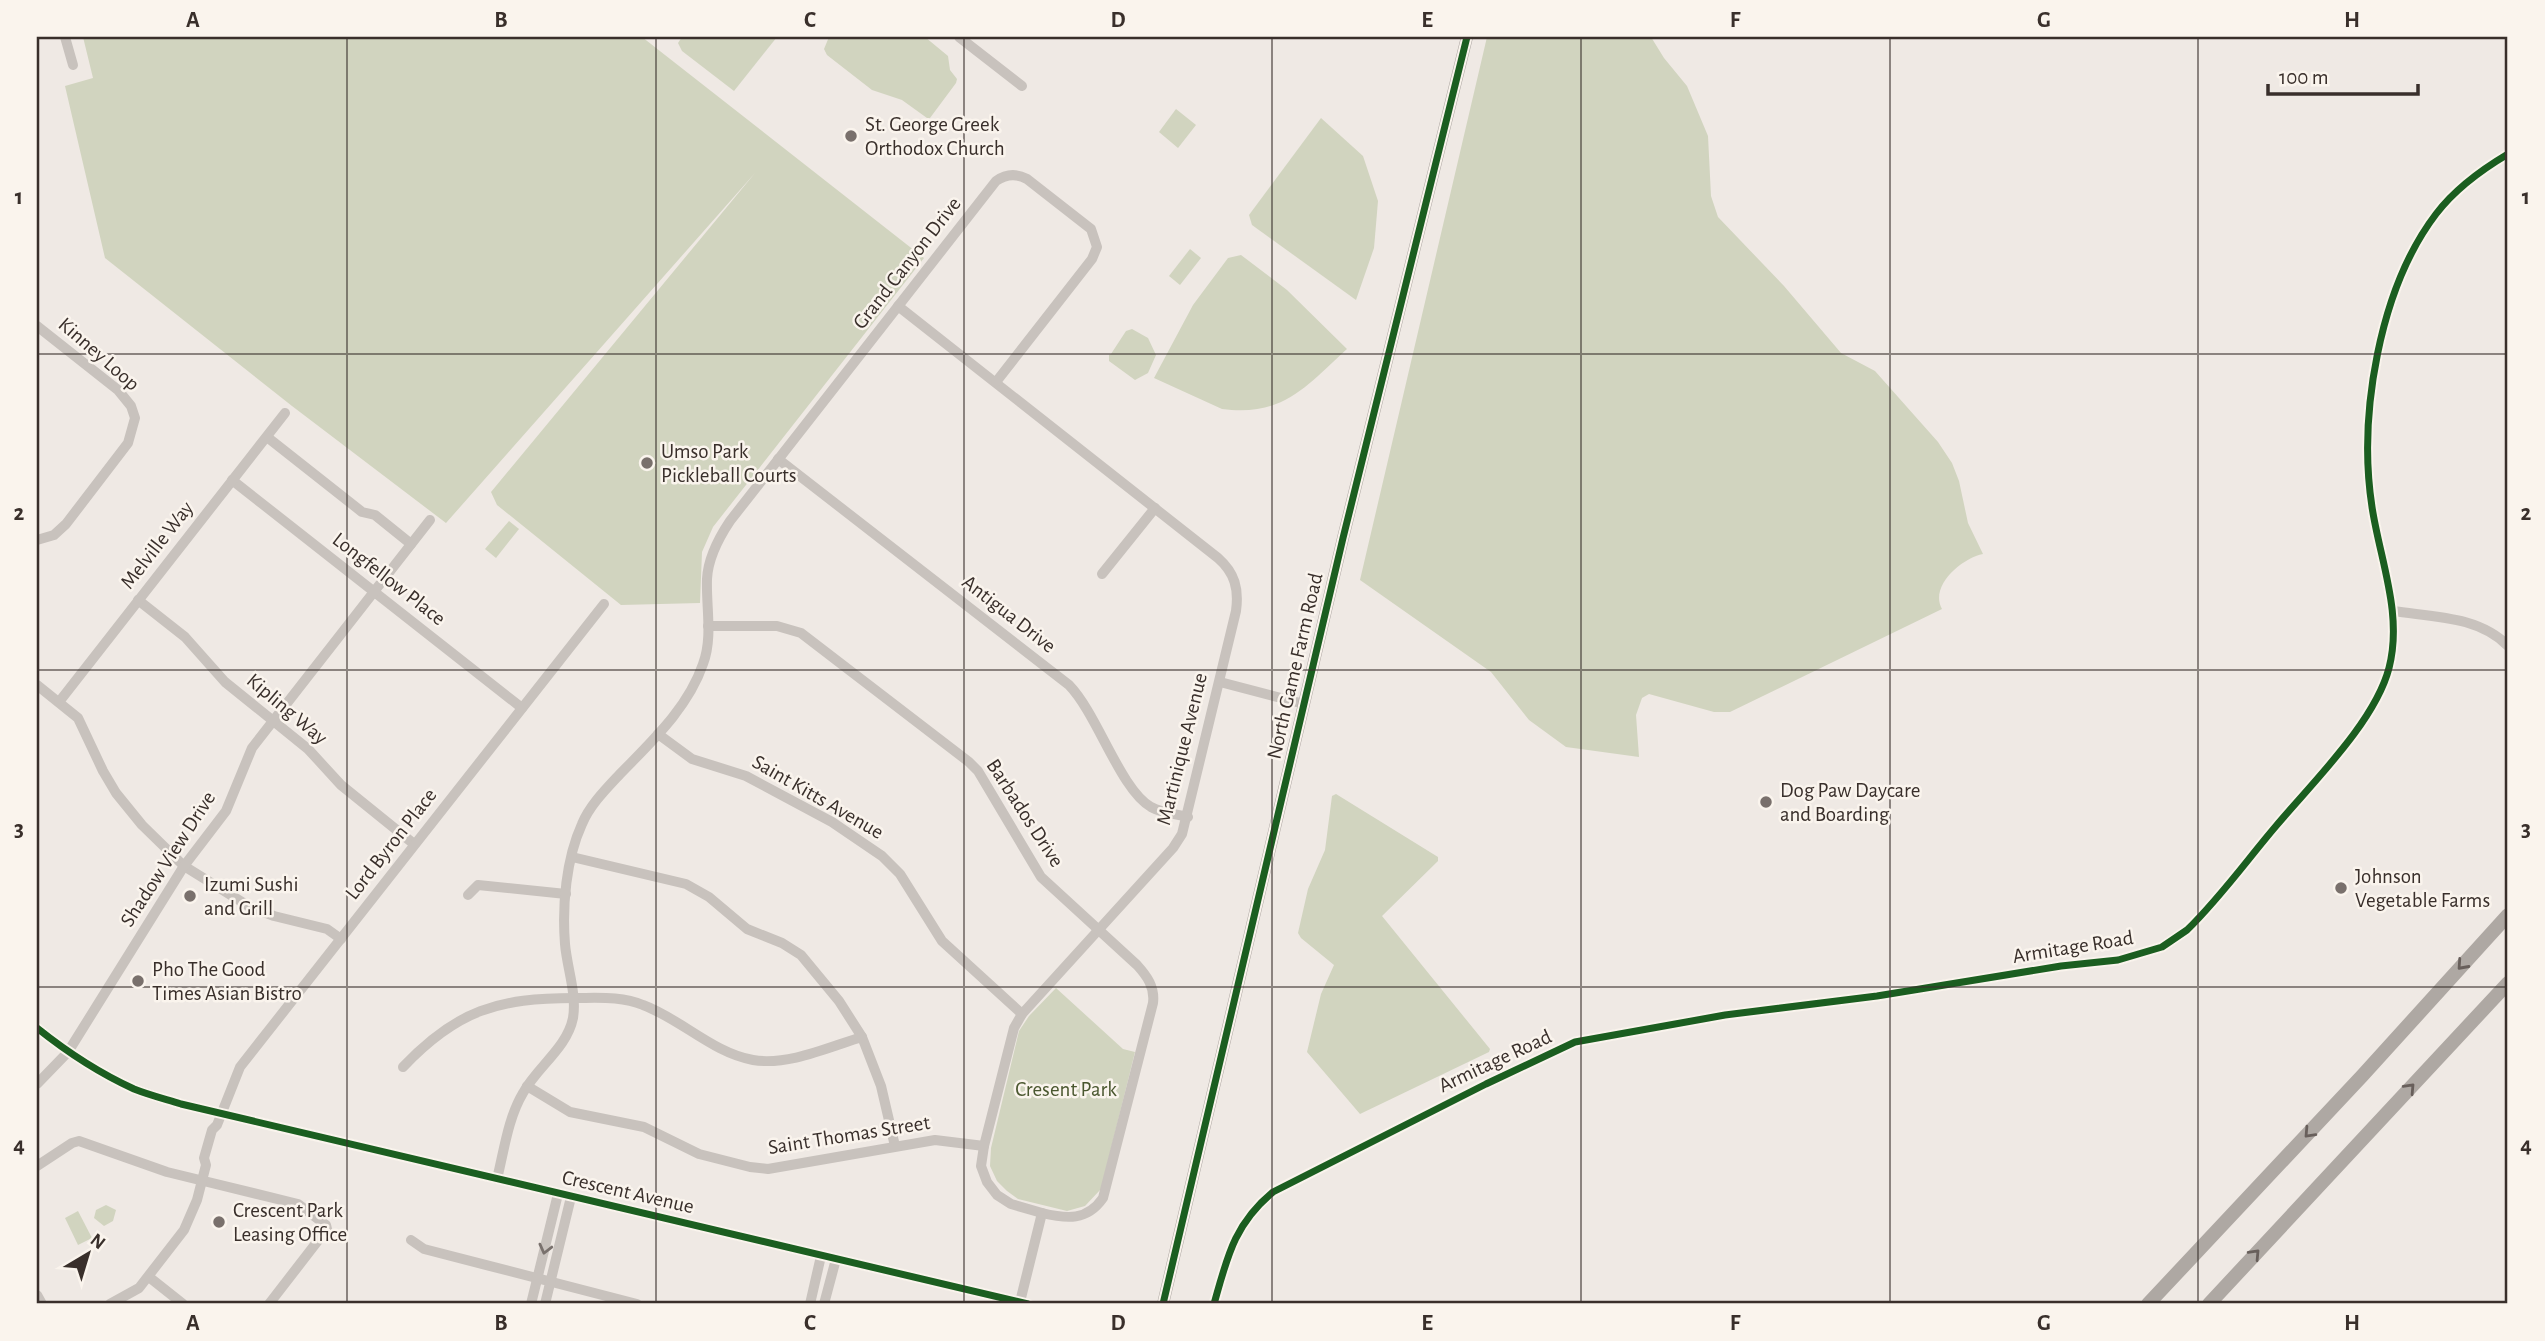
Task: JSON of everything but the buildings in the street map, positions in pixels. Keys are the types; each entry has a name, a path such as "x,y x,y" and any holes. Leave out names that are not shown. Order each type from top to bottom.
{"highway":[{"path":"2148,1304 2362,1076 2508,915"},
{"path":"2208,1304 2508,983"}],"main road":[{"name":"North Game Farm Road","path":"1163,1304 1395,324 1467,37"}],"street":[{"path":"65,37 73,65"},
{"path":"959,37 1023,86"},
{"name":"Armitage Road","path":"1214,1304 1237,1233 1248,1216 1273,1192 1461,1096 1575,1042 1725,1015 1877,996 2061,966 2118,960 2150,953 2169,943 2204,912 2344,745 2379,694 2389,667 2395,632 2393,611 2376,536 2368,472 2369,404 2374,366 2398,288 2424,232 2460,187 2508,154"},
{"name":"Grand Canyon Drive","path":"497,1179 515,1112 527,1086 555,1051 573,1017 573,998 565,946 566,894 581,825 592,807 685,700 704,664 708,626 707,577 718,540 778,459 996,181 1015,174 1027,179 1091,229 1097,247 1092,259 996,382"},
{"name":"Martinique Avenue","path":"898,306 1224,563 1235,581 1236,611 1182,834 1173,848 1098,929 1023,1014 1014,1028 981,1166 992,1190 1011,1204 1042,1213"},
{"name":"Kinney Loop","path":"37,326 118,390 131,405 135,418 128,443 66,524 54,535 37,540"},
{"name":"Melville Way","path":"59,702 285,413"},
{"path":"267,436 362,512 377,517 411,544"},
{"name":"Antigua Drive","path":"778,459 1069,685 1083,701 1138,795 1153,808 1188,817"},
{"name":"Longfellow Place","path":"232,480 522,708"},
{"path":"1102,574 1155,508"},
{"name":"Shadow View Drive","path":"37,1084 68,1052 184,866 226,811 249,753 430,520"},
{"name":"Kipling Way","path":"138,600 190,641 225,682 308,749 345,788 414,844"},
{"name":"Lord Byron Place","path":"219,1120 240,1067 604,604"},
{"path":"2393,611 2481,626 2490,630 2508,646"},
{"name":"Barbados Drive","path":"708,626 785,627 801,632 973,766 1041,877 1142,970 1150,981 1154,997 1105,1194 1091,1214 1069,1218 1042,1213"},
{"path":"1220,682 1304,704"},
{"path":"37,685 74,714 81,723 103,771 127,808 159,844 184,866 250,907 329,930 341,939"},
{"name":"Saint Kitts Avenue","path":"658,734 692,759 739,773 827,819 882,856 900,874 942,941 1023,1014"},
{"path":"572,858 668,878 701,892 747,929 782,943 801,955 839,1001 862,1037 881,1086 895,1146"},
{"path":"468,895 478,886 566,894"},
{"path":"404,1067 439,1033 475,1012 511,1001 619,998 644,1005 730,1052 754,1060 790,1058 862,1037"},
{"name":"Crescent Avenue","path":"37,1028 68,1052 135,1090 219,1120 497,1179 1024,1303"},
{"name":"Saint Thomas Street","path":"527,1086 570,1112 644,1127 699,1154 756,1169 942,1140 984,1146"},
{"path":"110,1304 136,1290 149,1277 184,1230 193,1212 202,1181 206,1165 204,1158 212,1130 219,1120"},
{"path":"37,1166 74,1141 79,1141 140,1164 298,1204 327,1226 326,1231 269,1304"},
{"name":"Crescent Avenue","path":"531,1304 558,1194"},
{"name":"Crescent Avenue","path":"545,1304 571,1197"},
{"path":"1024,1303 1042,1213"},
{"path":"411,1240 424,1249 637,1304"},
{"path":"810,1304 821,1256"},
{"path":"824,1304 836,1259"},
{"path":"149,1277 183,1304"},
{"path":"37,1295 42,1304"}],"green space":[{"path":"83,37 642,37 924,258 713,527 702,552 700,603 621,605 497,505 491,492 755,173 446,523 292,406 105,258 65,86 93,78"},
{"path":"682,37 777,37 734,91 682,51 678,43"},
{"path":"829,37 925,37 948,56 956,83 930,118 927,118 902,100 872,90 827,55 824,49"},
{"path":"1487,37 1651,37 1687,86 1708,136 1711,196 1718,217 1784,286 1841,353 1875,371 1938,442 1952,463 1959,481 1968,523 1983,554 1966,561 1950,574 1940,591 1942,609 1730,712 1714,712 1649,694 1642,698 1636,715 1639,757 1566,747 1529,720 1491,672 1360,580"},
{"path":"1176,109 1196,125 1178,148 1159,132"},
{"path":"1321,118 1363,156 1378,201 1374,248 1356,300 1252,225 1249,215"},
{"path":"1190,249 1201,258 1180,285 1169,276"},
{"path":"1241,255 1287,290 1347,349 1306,386 1278,403 1262,408 1222,409 1154,378 1193,305 1228,258"},
{"path":"1132,329 1148,338 1156,355 1148,373 1135,380 1109,361 1109,355 1126,331"},
{"path":"509,521 519,529 496,558 485,549"},
{"path":"1336,794 1438,857 1438,861 1382,916 1490,1049 1489,1052 1360,1114 1307,1052 1321,994 1334,965 1298,933 1308,889 1325,850 1332,796"},
{"name":"Cresent Park","path":"1056,988 1123,1049 1135,1052 1101,1189 1085,1206 1067,1211 1018,1199 997,1181 990,1166 991,1148 1019,1031 1029,1016"},
{"path":"106,1205 116,1210 113,1221 104,1226 94,1218 96,1210"},
{"path":"78,1211 92,1238 78,1245 65,1218"}],"cycle path":[{"path":"1163,1304 1343,538 1467,37"},
{"path":"1214,1304 1228,1257 1241,1229 1273,1192 1575,1042 1725,1015 1877,996 2061,966 2118,960 2162,947 2187,930 2341,751 2382,689 2393,648 2393,628 2389,587 2372,507 2368,471 2368,433 2377,354 2400,279 2416,244 2451,196 2508,154"},
{"path":"37,1028 108,1076 134,1089 181,1104 1028,1304"}],"place":[{"name":"St. George Greek Orthodox Church","path":"851,136"},
{"name":"Umso Park Pickleball Courts","path":"647,463"},
{"name":"Dog Paw Daycare and Boarding","path":"1766,802"},
{"name":"Johnson Vegetable Farms","path":"2341,888"},
{"name":"Izumi Sushi and Grill","path":"190,896"},
{"name":"Pho The Good Times Asian Bistro","path":"138,981"},
{"name":"Crescent Park Leasing Office","path":"219,1222"}]}
